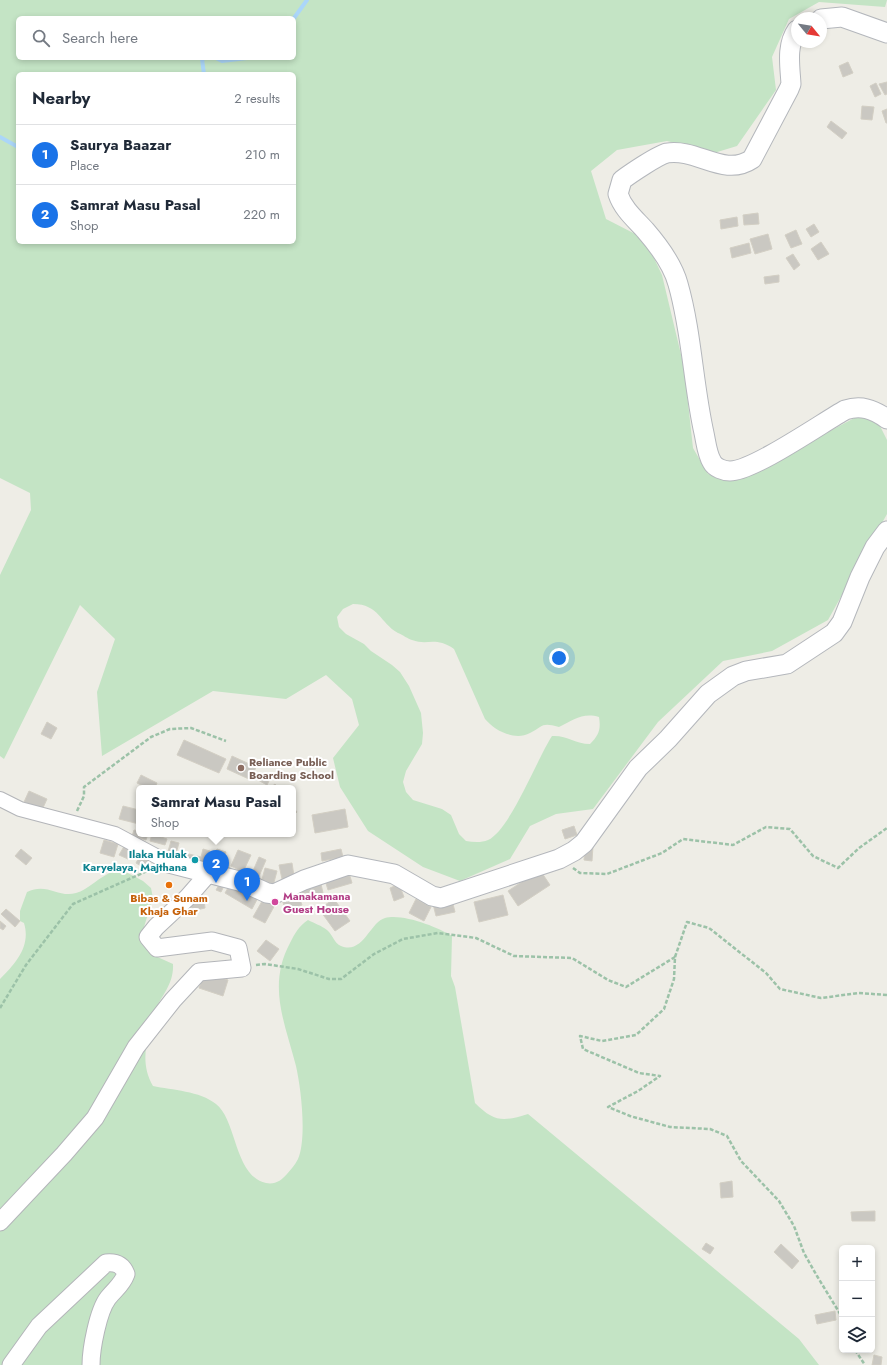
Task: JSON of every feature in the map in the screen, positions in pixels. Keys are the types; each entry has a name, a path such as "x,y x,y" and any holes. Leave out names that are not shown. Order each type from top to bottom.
{"main road":[{"path":"827,18 842,17 887,33"},
{"path":"791,42 791,84 752,159 741,166 731,167 721,166 701,157 666,153 622,180 618,194 624,207 646,231 674,271 679,285 692,355 698,407 709,453 712,462 716,466 730,471 754,464 845,410 854,407 868,408 887,418"},
{"path":"169,863 243,882 267,893 274,894 304,880 348,865 394,874 432,896 441,898 559,859 574,851 584,843 638,768 668,739 708,694 733,676 787,664 834,633 842,622 860,577 875,547 887,531"}],"street":[{"path":"0,799 20,808 126,838 169,863"},
{"path":"0,1222 64,1154 95,1118 136,1047 173,1000 199,972 242,968 238,948 212,941 157,948 148,937 156,927 187,898 208,874"},
{"path":"11,1365 39,1326 106,1263 114,1262 123,1267 126,1274 123,1284 107,1299 96,1327 91,1352 91,1365"}],"path":[{"path":"76,824 76,814 84,796 84,787 151,737 170,729 184,727 191,728 226,741"},
{"path":"559,859 580,873 607,874 662,853 683,839 733,845 766,827 790,829 813,856 838,868 859,848 887,828"},
{"path":"0,1008 26,965 74,904 118,883 169,863"},
{"path":"841,1317 810,1264 794,1226 779,1201 741,1161 726,1136 710,1129 670,1127 630,1116 608,1107 638,1091 660,1076 639,1073 583,1049 580,1036 602,1041 636,1035 664,1008 674,979 675,957 687,922 709,928 766,973 780,989 821,998 859,994 887,994"},
{"path":"242,968 264,964 298,969 329,979 341,979 374,954 403,939 438,933 476,938 514,956 572,958 608,980 626,987 675,957"},
{"path":"857,1353 865,1365"}],"green space":[{"path":"0,0 887,0 885,7 819,2 801,12 791,12 791,18 789,19 772,57 776,90 737,146 714,153 667,141 617,150 591,171 606,219 645,239 662,275 684,367 693,448 708,474 740,479 860,415 876,418 887,440 887,514 828,620 772,651 723,661 658,722 593,809 556,814 530,826 510,859 460,881 423,867 368,831 340,787 333,758 359,725 352,699 326,675 286,699 213,691 102,756 97,692 115,639 80,605 4,759 0,756 0,575 31,510 30,493 0,478","holes":["353,604 362,605 374,611 392,629 409,639 418,642 442,643 454,649 485,719 500,731 506,734 518,736 524,735 546,725 559,727 574,719 588,715 599,717 600,725 597,735 590,744 552,736 514,809 496,834 485,841 466,841 459,834 451,815 442,809 413,800 406,792 403,782 406,771 422,744 423,733 421,713 409,686 400,672 371,651 364,644 346,634 339,627 337,617 343,609"]},
{"path":"114,871 124,871 143,881 151,888 153,898 144,927 144,938 153,955 173,964 172,978 153,1014 146,1045 145,1058 147,1072 153,1086 202,1096 216,1104 223,1112 228,1122 242,1159 248,1170 256,1178 266,1183 275,1183 281,1180 296,1163 301,1150 303,1126 300,1087 296,1066 283,1020 279,989 283,959 296,933 308,920 327,930 339,945 349,948 361,942 375,925 385,918 401,917 420,922 452,936 451,976 455,987 475,1103 488,1114 499,1119 512,1118 528,1114 799,1339 819,1365 0,1365 0,979 21,954 24,947 26,931 24,923 20,921 20,911 27,892 34,889 47,889 64,894 76,893"}],"building":[{"path":"848,62 853,73 843,77 839,66"},
{"path":"887,82 887,94 885,95 879,84"},
{"path":"876,83 881,94 875,97 870,86"},
{"path":"862,106 874,107 872,120 861,119"},
{"path":"887,109 887,123 886,123 882,111"},
{"path":"831,121 847,133 842,139 827,127"},
{"path":"758,213 759,224 744,225 743,215"},
{"path":"737,217 738,226 721,229 720,220"},
{"path":"814,224 819,232 811,237 806,229"},
{"path":"796,230 802,244 791,248 785,235"},
{"path":"768,234 772,249 755,254 750,239"},
{"path":"821,242 829,254 818,260 811,249"},
{"path":"749,243 751,253 732,258 730,248"},
{"path":"793,254 800,265 794,270 786,258"},
{"path":"779,275 779,282 765,284 764,277"},
{"path":"47,722 57,728 51,739 41,734"},
{"path":"184,740 226,759 219,773 177,755"},
{"name":"Reliance Public Boarding School","path":"232,756 256,767 251,780 227,769"},
{"path":"141,775 157,783 156,785 141,785 137,783"},
{"path":"260,775 270,779 267,785 258,780"},
{"path":"29,791 47,799 42,810 24,802"},
{"path":"123,806 136,809 136,823 119,819"},
{"path":"345,809 348,827 315,833 312,815"},
{"path":"574,826 577,835 565,839 562,830"},
{"path":"134,830 136,830 136,837 147,837 146,840 132,836"},
{"path":"151,837 161,837 167,839 165,845 150,841"},
{"path":"104,840 118,844 114,857 100,853"},
{"path":"171,841 179,843 175,857 167,855"},
{"path":"126,843 134,847 128,859 119,855"},
{"path":"585,846 593,846 592,861 584,860"},
{"path":"21,849 32,858 26,865 15,856"},
{"name":"Ilaka Hulak Karyelaya, Majthana","path":"203,849 210,851 205,869 182,863 185,853 201,857"},
{"path":"217,849 226,852 221,863 212,859"},
{"path":"341,849 343,857 322,861 321,853"},
{"path":"238,850 251,855 243,872 231,866"},
{"path":"141,854 149,859 144,868 136,863"},
{"path":"259,857 266,860 257,881 245,876 248,869 253,871"},
{"path":"292,863 294,876 282,879 279,865"},
{"path":"265,868 277,871 273,886 261,883"},
{"path":"540,870 550,885 518,906 508,891"},
{"path":"349,873 352,883 328,890 325,880"},
{"path":"223,878 227,880 221,892 216,890"},
{"path":"232,881 260,894 252,909 225,893"},
{"path":"321,884 323,893 304,898 301,889"},
{"path":"399,884 404,897 394,901 390,888"},
{"path":"297,892 302,905 286,911 281,897"},
{"path":"503,895 508,915 479,922 474,902"},
{"path":"265,896 276,903 265,923 253,917"},
{"path":"204,899 205,908 192,911 190,902"},
{"path":"334,899 350,921 335,931 319,909"},
{"path":"416,899 431,907 424,921 409,913"},
{"path":"452,900 455,912 436,916 433,904"},
{"path":"6,909 20,921 15,927 1,914"},
{"path":"0,921 6,926 3,930 0,928"},
{"path":"266,940 279,949 270,961 257,951"},
{"path":"205,972 228,980 223,996 199,988"},
{"path":"732,1181 733,1197 721,1198 720,1183"},
{"path":"875,1211 875,1221 852,1221 851,1212"},
{"path":"706,1243 714,1248 710,1254 702,1249"},
{"path":"781,1244 799,1261 792,1269 774,1252"},
{"path":"835,1311 836,1320 817,1324 815,1315"},
{"path":"874,1355 882,1357 881,1365 872,1365"}],"waterway":[{"path":"295,16 307,0"},
{"path":"202,60 204,72"},
{"path":"220,60 230,60"},
{"path":"0,137 16,146"}],"place":[{"name":"Reliance Public Boarding School","path":"241,768"},
{"name":"Ilaka Hulak Karyelaya, Majthana","path":"195,860"},
{"name":"Samrat Masu Pasal","path":"216,883"},
{"name":"Bibas & Sunam Khaja Ghar","path":"169,885"},
{"name":"Saurya Baazar","path":"247,901"},
{"name":"Manakamana Guest House","path":"275,902"}]}
